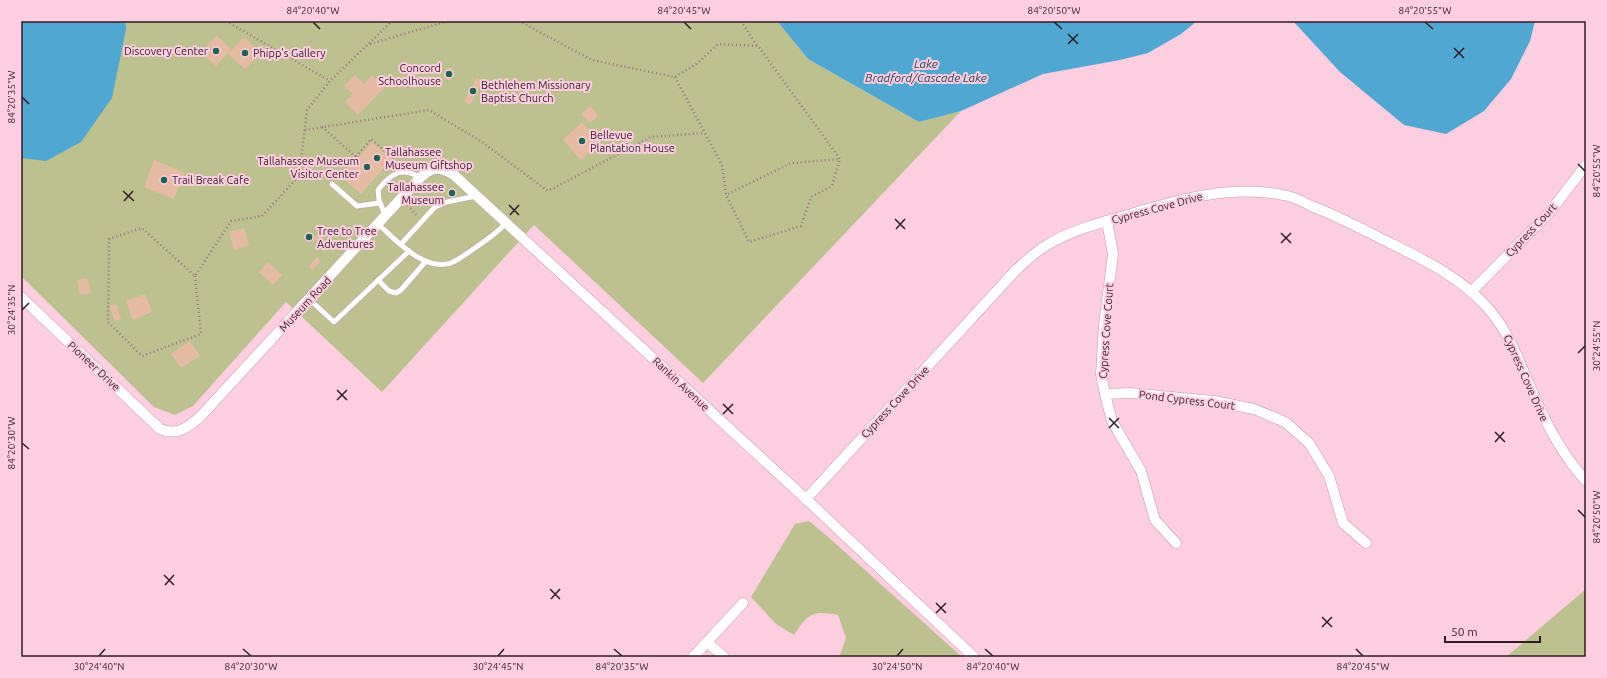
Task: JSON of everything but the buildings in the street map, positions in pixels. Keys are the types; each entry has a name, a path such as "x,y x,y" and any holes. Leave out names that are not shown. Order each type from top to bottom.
{"street":[{"name":"Cypress Court","path":"1472,291 1549,212 1586,165"},
{"name":"Museum Road","path":"169,432 185,428 200,417 421,177 427,172 436,168"},
{"name":"Rankin Avenue","path":"436,168 444,169 454,175 806,499 974,657"},
{"name":"Cypress Cove Drive","path":"806,499 1016,270 1032,255 1046,245 1062,237 1108,221 1178,200 1204,195 1250,191 1289,197 1325,211 1404,250 1442,271 1472,291 1504,329 1515,349 1550,432 1558,445 1586,481"},
{"name":"Cypress Cove Court","path":"1108,221 1112,254 1104,325 1101,374 1105,394 1112,421 1141,471 1155,520 1176,543"},
{"name":"Pioneer Drive","path":"21,297 160,429 169,432"},
{"name":"Pond Cypress Court","path":"1105,394 1130,393 1214,401 1254,409 1285,422 1309,443 1329,476 1343,523 1366,543"},
{"path":"694,657 743,603"},
{"path":"707,642 724,657"}],"lane":[{"path":"385,216 380,203 378,190 384,182 396,174 404,172 421,177"},
{"path":"332,184 358,206 380,203"},
{"path":"401,244 435,207 448,202 476,196"},
{"path":"378,224 417,257 426,261 440,264 450,263 462,257 495,234 506,223"},
{"path":"309,299 334,322 409,251"},
{"path":"378,280 389,291 396,293 401,290 426,261"}],"path":[{"path":"226,21 330,81"},
{"path":"195,276 142,228 108,239 108,322 142,356 201,334 195,276 231,221 262,216 299,176 307,110 330,81 392,21"},
{"path":"368,44 448,21"},
{"path":"519,21 592,60 675,77 698,63 718,44 758,46"},
{"path":"741,21 840,159"},
{"path":"675,77 722,165 726,195 749,242 801,226 811,197 832,186 840,159"},
{"path":"305,130 429,110 482,142 548,191 651,137 704,133"},
{"path":"322,127 356,158"},
{"path":"332,184 372,139 394,158 382,172"},
{"path":"726,195 791,163 840,159"},
{"path":"406,203 422,222"}],"green space":[{"name":"Tallahassee Museum","path":"86,21 777,21 808,59 919,122 961,111 703,383 534,225 382,392 286,302 193,406 175,415 154,407 21,276 21,93"},
{"path":"809,521 962,657 839,657 846,638 838,615 822,613 812,615 803,622 794,635 776,624 751,597 795,524"},
{"path":"1586,589 1586,657 1506,657"}],"water":[{"path":"21,21 125,21 126,29 112,98 81,142 46,161 21,158"},
{"name":"Lake Bradford/Cascade Lake","path":"777,21 1197,21 1181,34 1148,53 1120,60 1043,74 961,111 919,122 808,59"},
{"path":"1293,21 1535,21 1530,41 1511,79 1484,111 1446,134 1404,125 1340,72"}],"place":[{"name":"Discovery Center","path":"216,51"},
{"name":"Phipp's Gallery","path":"245,53"},
{"name":"Concord Schoolhouse","path":"449,74"},
{"name":"Bethlehem Missionary Baptist Church","path":"473,91"},
{"name":"Bellevue Plantation House","path":"582,141"},
{"name":"Tallahassee Museum Giftshop","path":"377,158"},
{"name":"Tallahassee Museum Visitor Center","path":"367,167"},
{"name":"Trail Break Cafe","path":"164,180"},
{"name":"Tallahassee Museum","path":"452,193"},
{"name":"Tree to Tree Adventures","path":"309,237"}]}
